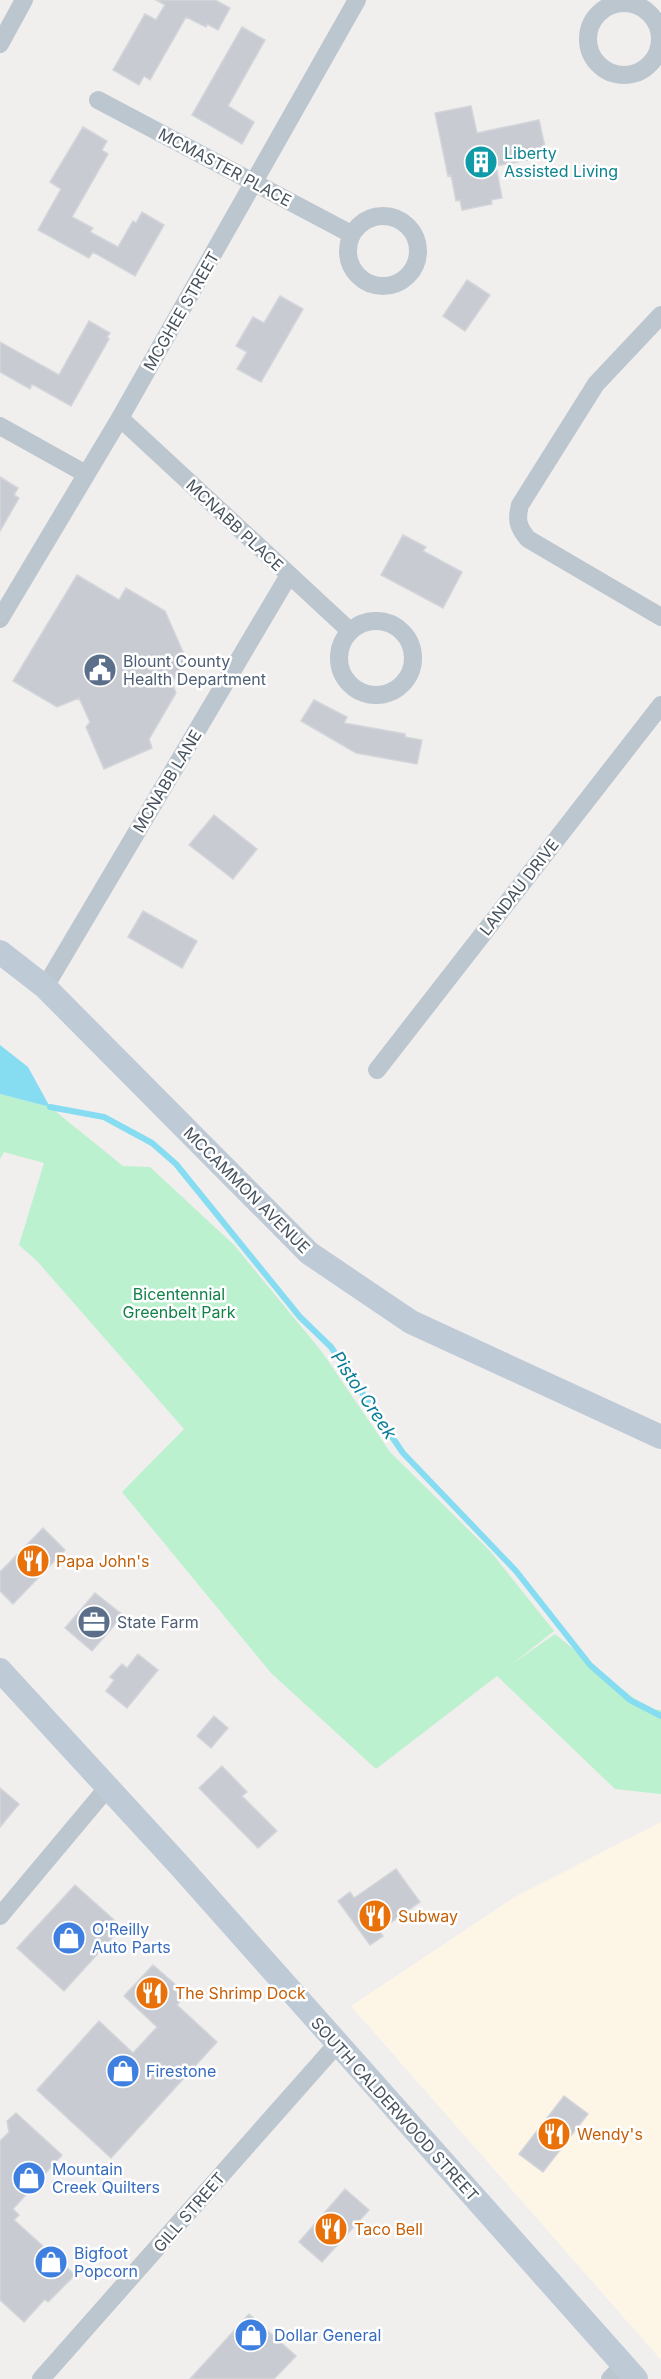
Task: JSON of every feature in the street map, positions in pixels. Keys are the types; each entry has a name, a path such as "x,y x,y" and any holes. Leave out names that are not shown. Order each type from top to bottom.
{"main road":[{"name":"MCCAMMON AVENUE","path":"0,952 45,987 309,1253 411,1322 661,1437"},
{"name":"SOUTH CALDERWOOD STREET","path":"4,1674 337,2044 623,2374"}],"street":[{"path":"0,44 24,0"},
{"name":"MCGHEE STREET","path":"0,619 120,418 357,0"},
{"name":"MCMASTER PLACE","path":"98,100 351,234"},
{"path":"661,315 596,384 520,505 517,518 519,529 528,539 661,617"},
{"name":"MCNABB PLACE","path":"120,418 350,631"},
{"path":"0,426 86,474"},
{"name":"MCNABB LANE","path":"45,987 289,574"},
{"path":"383,621 404,633 414,654 413,666 402,686 391,693 378,696 365,694 353,688 344,679 339,667 339,654 342,641 350,631 360,624 383,621"},
{"name":"LANDAU DRIVE","path":"377,1070 661,705"},
{"path":"0,1917 108,1787"},
{"name":"GILL STREET","path":"41,2379 337,2044"}],"shaded area":[{"path":"661,1822 661,2360 351,2006 515,1897"}],"green space":[{"name":"Bicentennial Greenbelt Park","path":"0,1094 50,1107 123,1166 150,1167 234,1245 322,1352 390,1452 490,1551 554,1631 512,1664 555,1634 647,1709 661,1710 661,1794 615,1789 497,1676 376,1769 271,1673 122,1492 184,1429 37,1261 19,1245 44,1163 4,1152 0,1159"}],"water":[{"path":"0,1045 28,1067 50,1107 0,1094"}],"building":[{"path":"156,0 215,0 230,8 218,30 186,17 150,80 144,76 139,85 113,70 145,14 156,20 165,5"},
{"path":"242,27 265,40 228,106 254,122 242,144 192,115"},
{"name":"Liberty Assisted Living","path":"471,106 477,133 539,120 547,156 496,166 502,198 491,200 492,204 462,210 460,200 456,201 451,175 448,176 435,113"},
{"path":"83,127 107,141 102,150 108,154 72,217 93,228 90,232 118,247 133,221 136,223 142,212 164,225 135,276 93,252 89,258 38,230 61,189 50,182"},
{"path":"467,280 490,295 465,331 443,316"},
{"path":"280,296 303,309 261,382 237,369 247,352 236,346 253,317 264,323"},
{"path":"89,321 110,333 107,337 109,339 71,406 32,384 30,389 0,372 0,342 59,375"},
{"path":"0,477 18,488 14,495 19,498 0,531"},
{"path":"403,535 426,547 423,551 462,572 443,608 381,575"},
{"name":"Blount County Health Department","path":"77,575 119,600 126,588 165,611 186,659 172,683 176,693 149,739 152,748 104,769 86,727 90,722 79,698 57,707 13,681"},
{"path":"314,700 347,717 344,723 405,734 405,737 422,740 417,764 356,753 301,721"},
{"path":"214,815 257,849 233,879 189,845"},
{"path":"143,911 197,941 182,968 128,937"},
{"name":"Papa John's","path":"43,1528 65,1550 13,1604 0,1591 0,1572"},
{"name":"State Farm","path":"95,1593 123,1615 92,1651 65,1628"},
{"path":"138,1654 158,1670 127,1708 106,1691 114,1680 110,1677 122,1664 127,1668"},
{"path":"214,1716 228,1728 211,1748 197,1736"},
{"path":"222,1766 247,1792 242,1796 277,1831 258,1848 199,1788"},
{"path":"0,1788 19,1804 0,1827"},
{"name":"Subway","path":"396,1869 420,1902 379,1931 383,1936 370,1945 338,1901 350,1892 354,1898"},
{"name":"O'Reilly Auto Parts","path":"75,1885 122,1927 64,1991 17,1948"},
{"name":"Firestone","path":"153,1965 177,1986 174,1989 183,1998 177,2005 217,2042 111,2158 37,2090 99,2021 133,2053 157,2027 124,1996"},
{"name":"Wendy's","path":"564,2096 588,2114 543,2172 519,2154"},
{"path":"16,2113 62,2155 13,2209 19,2215 14,2220 75,2275 48,2302 45,2299 24,2322 0,2300 0,2141 9,2132 7,2121"},
{"name":"Taco Bell","path":"345,2189 369,2210 322,2262 299,2242"},
{"name":"Dollar General","path":"249,2314 296,2356 274,2379 190,2379"}],"waterway":[{"name":"Pistol Creek","path":"50,1107 104,1117 152,1143 176,1164 300,1317 331,1347 403,1453 516,1571 590,1665 630,1700 661,1716"}],"place":[{"name":"Liberty Assisted Living","path":"481,162"},
{"name":"Blount County Health Department","path":"100,670"},
{"name":"Papa John's","path":"33,1561"},
{"name":"State Farm","path":"94,1622"},
{"name":"Subway","path":"375,1916"},
{"name":"O'Reilly Auto Parts","path":"69,1938"},
{"name":"The Shrimp Dock","path":"152,1993"},
{"name":"Firestone","path":"123,2071"},
{"name":"Wendy's","path":"554,2134"},
{"name":"Mountain Creek Quilters","path":"29,2178"},
{"name":"Taco Bell","path":"331,2229"},
{"name":"Bigfoot Popcorn","path":"51,2262"},
{"name":"Dollar General","path":"251,2335"}]}
